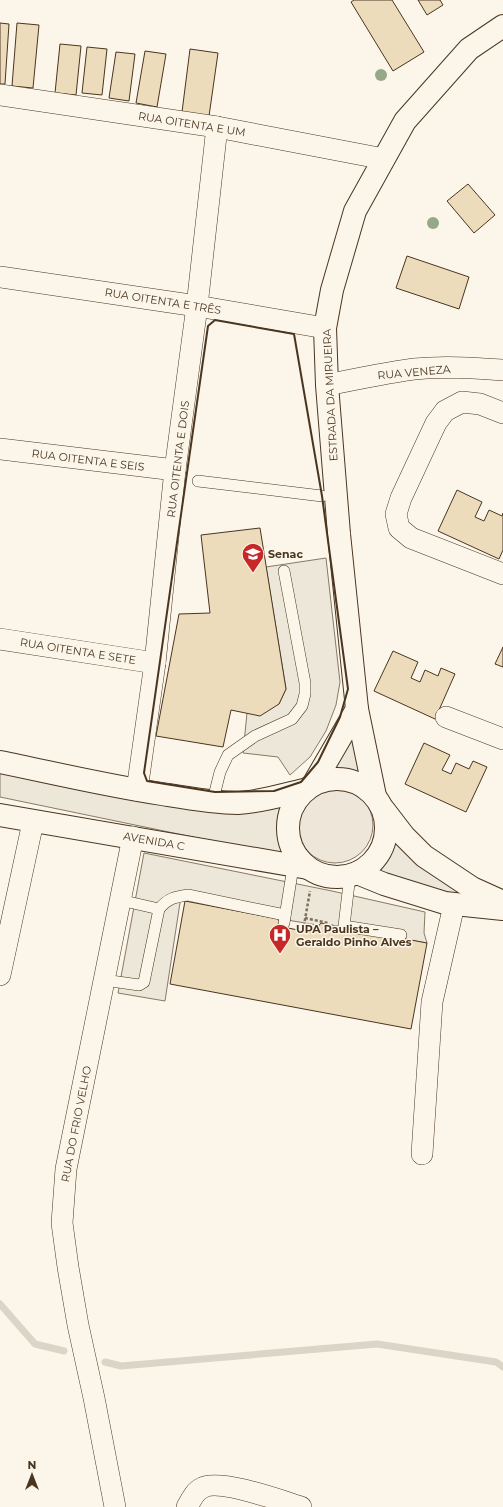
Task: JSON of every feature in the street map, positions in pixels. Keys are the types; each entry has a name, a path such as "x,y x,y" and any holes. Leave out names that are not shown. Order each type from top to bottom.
{"main road":[{"name":"ESTRADA DA MIRUEIRA","path":"354,874 370,865 379,853 385,840 387,825 379,803 357,709 329,496 325,328 332,290 355,211 405,121 469,49 503,26"},
{"path":"357,709 309,787 295,800 289,812 287,824 288,837 292,849 305,869 335,877 354,874 445,904 503,909"},
{"path":"0,762 183,798 215,796 237,803 254,802 309,787 330,778 347,779 362,785 379,803 404,836 424,856 472,888 503,902"},
{"name":"AVENIDA C","path":"0,815 33,822 134,837 264,860 305,869"}],"street":[{"name":"RUA OITENTA E UM","path":"0,95 217,127 384,159"},
{"name":"RUA OITENTA E DOIS","path":"137,790 155,663 175,470 197,306 217,127"},
{"name":"RUA OITENTA E TRÊS","path":"0,277 197,306 325,328"},
{"name":"RUA VENEZA","path":"327,385 370,376 416,369 466,368 503,370"},
{"path":"503,413 480,404 462,402 445,411 436,423 401,498 396,514 399,528 411,538 503,574"},
{"name":"RUA OITENTA E SEIS","path":"0,449 175,470"},
{"name":"RUA OITENTA E SETE","path":"0,639 155,663"},
{"path":"446,717 503,739"},
{"path":"0,975 33,822"},
{"name":"RUA DO FRIO VELHO","path":"115,1507 78,1325 62,1223 66,1169 134,837"},
{"path":"422,1154 432,1002 454,905"},
{"path":"187,1507 201,1488 210,1485 254,1493 301,1507"}],"lane":[{"path":"198,481 329,496"},
{"path":"215,796 220,772 228,755 255,736 292,719 302,706 305,694 305,683 284,571"},
{"path":"104,980 138,985 144,982 159,908 166,901 174,897 188,894 284,919 305,869"},
{"path":"354,874 344,926 401,935"},
{"path":"120,900 159,908"}],"path":[{"path":"303,931 306,918 305,869"},
{"path":"284,919 306,918 344,926"}],"shaded area":[{"path":"326,558 340,682 336,705 326,731 310,757 290,775 278,757 243,753 247,713 279,704 286,689 266,567"},
{"path":"356,718 363,781 348,775 323,775"},
{"path":"0,770 285,805 279,816 279,828 281,841 289,855 275,854 0,797"},
{"path":"335,787 349,790 362,798 370,811 373,825 370,839 362,852 349,860 335,863 321,860 308,852 300,839 297,825 300,811 308,798 321,790"},
{"path":"390,833 484,901 375,875 387,853"},
{"name":"UPA Paulista – Geraldo Pinho Alves","path":"144,853 332,891 425,912 424,933 427,943 293,921 181,896 165,1001 118,993"}],"building":[{"path":"354,0 392,0 424,52 393,71 351,2"},
{"path":"418,0 440,0 443,5 427,15"},
{"path":"0,23 9,24 5,84 0,84"},
{"path":"17,23 39,25 33,88 12,86"},
{"path":"60,44 81,46 76,95 55,93"},
{"path":"87,47 107,49 102,95 82,93"},
{"path":"190,49 218,53 209,116 182,112"},
{"path":"145,51 166,54 157,107 136,103"},
{"path":"116,52 135,54 129,101 109,98"},
{"path":"468,184 495,215 474,233 447,201"},
{"path":"407,256 469,277 459,309 396,288"},
{"path":"457,490 482,502 475,517 484,521 489,510 502,516 503,513 503,550 499,559 438,531"},
{"path":"260,528 286,689 279,704 260,716 231,710 223,747 156,736 179,614 210,613 201,535"},
{"path":"503,647 503,667 495,664"},
{"path":"393,651 418,662 411,678 420,682 425,670 438,676 441,668 455,674 435,719 374,691"},
{"path":"424,743 450,755 442,770 451,774 456,763 469,769 473,761 487,767 466,812 405,784"},
{"path":"185,901 279,919 278,926 313,933 321,923 427,943 411,1029 170,984"}],"waterway":[{"path":"0,1304 35,1344 64,1351"},
{"path":"105,1362 121,1366 377,1344 496,1362 503,1367"}],"wall":[{"path":"215,320 294,334 322,496 348,689 340,717 318,762 301,782 274,791 215,792 147,781 144,773 208,326 215,320"}],"place":[{"name":"Senac","path":"253,574"},
{"name":"UPA Paulista – Geraldo Pinho Alves","path":"280,954"}]}
